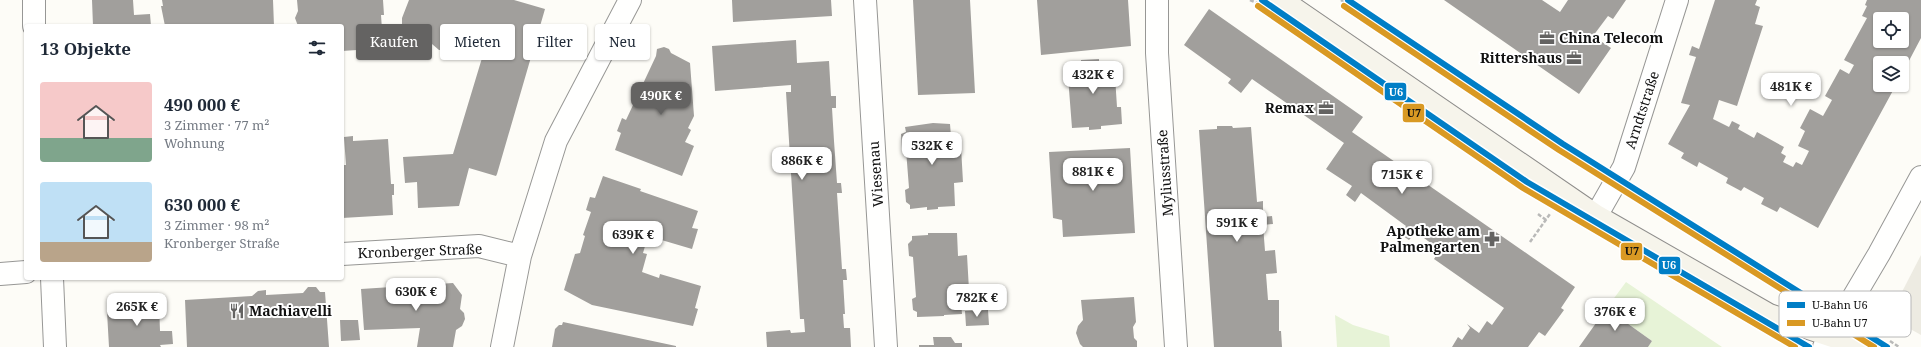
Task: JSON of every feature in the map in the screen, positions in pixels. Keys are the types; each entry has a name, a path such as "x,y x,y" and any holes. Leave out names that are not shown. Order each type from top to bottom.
{"main road":[{"path":"1281,0 1596,216 1779,320"},
{"path":"1816,337 1827,342 1866,347"}],"street":[{"path":"34,0 34,24"},
{"path":"502,347 520,256 556,141 630,0"},
{"name":"Wiesenau","path":"865,0 886,347"},
{"name":"Myliusstraße","path":"1157,0 1157,53 1176,347"},
{"name":"Arndtstraße","path":"1596,216 1624,167 1677,0"},
{"path":"1857,291 1921,177"},
{"name":"Kronberger Straße","path":"344,254 479,246 520,256"},
{"path":"0,274 24,272"},
{"path":"52,280 54,347"}],"path":[{"path":"1341,0 1594,172"},
{"path":"1530,242 1563,194"},
{"path":"1646,203 1802,291"},
{"path":"1538,214 1546,220"},
{"path":"1894,344 1899,347"}],"green space":[{"path":"1626,282 1722,347 1648,347 1652,341 1624,321 1628,315 1613,305 1609,310 1606,309"},
{"path":"1335,315 1353,325 1389,336 1390,347 1337,347"}],"shaded area":[{"path":"1921,255 1921,335 1911,329 1911,291 1902,291"}],"building":[{"path":"92,0 133,0 134,15 150,14 151,24 93,24"},
{"path":"162,0 273,0 274,24 165,24 161,6 163,6"},
{"path":"297,0 383,0 384,15 381,15 382,24 356,24 356,50 344,51 344,24 297,24 295,18 298,11"},
{"path":"409,0 514,0 545,9 541,24 523,24 523,60 530,60 497,174 496,176 469,168 459,206 418,208 417,182 405,183 403,157 453,154 481,60 515,60 515,24 440,24 440,50 432,44 432,24 402,24 402,18"},
{"path":"732,0 831,0 832,16 733,22"},
{"path":"913,0 970,0 975,93 918,95"},
{"path":"1037,0 1128,0 1131,46 1041,55"},
{"path":"1444,0 1542,0 1560,12 1568,0 1626,0 1613,19 1608,16 1593,36 1611,48 1579,94"},
{"path":"1715,0 1757,0 1755,5 1760,7 1755,24 1763,26 1737,106 1719,100 1713,119 1729,127 1732,121 1740,125 1738,129 1754,138 1757,132 1784,147 1781,153 1786,156 1783,162 1793,167 1796,162 1802,165 1809,151 1798,146 1805,131 1800,128 1810,109 1823,116 1832,100 1825,96 1840,69 1849,74 1854,65 1844,60 1867,18 1862,16 1867,6 1865,5 1867,0 1921,0 1921,38 1909,61 1909,56 1873,56 1873,92 1892,92 1818,228 1780,207 1777,212 1761,204 1764,198 1744,187 1741,191 1726,183 1728,178 1699,162 1697,167 1681,158 1684,153 1668,144 1690,105 1681,103 1696,57 1689,55 1692,46 1699,49"},
{"path":"1209,9 1363,117 1352,132 1575,287 1561,308 1564,310 1545,336 1539,332 1528,347 1452,347 1458,337 1462,340 1470,328 1467,324 1479,333 1487,321 1492,325 1504,308 1434,259 1440,250 1416,232 1409,240 1400,234 1406,226 1361,193 1355,202 1346,195 1352,186 1326,169 1344,143 1252,79 1241,93 1228,83 1231,79 1184,45"},
{"path":"796,40 797,63 829,61 831,96 836,96 836,108 832,108 834,141 837,183 841,183 842,193 837,193 842,269 846,269 847,280 843,280 845,314 843,314 844,328 850,328 851,347 767,347 766,332 790,330 791,333 805,332 804,319 800,319 786,92 791,92 791,85 715,91 712,46"},
{"path":"664,47 669,49 671,53 690,63 694,116 688,128 691,130 685,142 694,146 682,176 615,150 621,133 617,131 622,118 626,120 656,56 657,49"},
{"path":"1099,59 1099,62 1114,61 1117,107 1121,107 1122,124 1101,126 1101,129 1089,130 1089,127 1072,128 1067,64 1081,63 1081,60"},
{"path":"933,123 950,124 952,148 961,147 963,182 954,183 955,206 938,207 938,209 927,210 927,207 910,209 910,205 906,202 905,190 909,188 906,150 902,148 901,134 906,132 905,127"},
{"path":"1217,126 1232,126 1233,128 1251,127 1257,202 1263,201 1263,217 1272,216 1273,224 1263,225 1265,251 1275,250 1277,273 1266,274 1268,300 1279,300 1279,331 1281,331 1282,347 1214,347 1199,130 1217,129"},
{"path":"353,136 353,141 388,139 391,184 394,184 394,195 392,195 393,215 344,218 344,165 346,165 344,137"},
{"path":"1130,148 1135,233 1063,237 1062,220 1053,218 1049,152"},
{"path":"603,176 641,189 640,191 698,211 692,228 698,229 692,249 648,236 643,253 647,254 642,272 659,278 660,274 701,286 695,308 698,309 693,326 592,305 564,290 575,254 580,253 585,236 583,235 591,212 586,210 590,197 595,198"},
{"path":"928,233 957,233 958,256 967,255 969,290 960,291 962,314 917,317 917,312 913,310 912,299 916,297 913,257 909,256 908,244 912,240 912,236 928,235"},
{"path":"453,283 462,295 460,309 464,313 465,319 462,326 456,330 453,347 417,347 420,328 364,330 361,289"},
{"path":"308,287 316,287 320,292 325,292 329,347 187,347 185,300 252,296 258,291 266,290 266,295 303,293"},
{"path":"1134,297 1136,322 1133,327 1137,347 1083,347 1080,344 1076,333 1078,326 1083,320 1081,300"},
{"path":"159,303 160,331 172,331 173,344 160,345 161,347 109,347 107,312 112,308 112,306"},
{"path":"1613,305 1628,315 1624,321 1652,341 1648,347 1579,347 1606,309 1609,310"},
{"path":"988,310 989,325 966,326 965,311"},
{"path":"340,320 358,320 360,340 341,341"},
{"path":"563,322 676,347 552,347 555,329 559,325 562,325"},
{"path":"933,337 951,337 955,343 962,343 962,347 919,347 919,345 934,345"}],"metro line":[{"name":"U6","path":"1262,0 1527,182 1779,329"},
{"name":"U6","path":"1348,0 1563,144 1798,291"},
{"name":"U7","path":"1258,6 1523,188 1795,347"},
{"name":"U7","path":"1344,6 1559,150 1784,291"},
{"name":"U6","path":"1792,337 1809,347"},
{"name":"U7","path":"1858,337 1874,347"},
{"name":"U6","path":"1871,337 1887,347"}],"place":[{"name":"China Telecom","path":"1547,38"},
{"name":"Rittershaus","path":"1574,58"},
{"name":"Remax","path":"1326,108"},
{"name":"Apotheke am Palmengarten","path":"1492,239"},
{"name":"Machiavelli","path":"237,311"}]}
